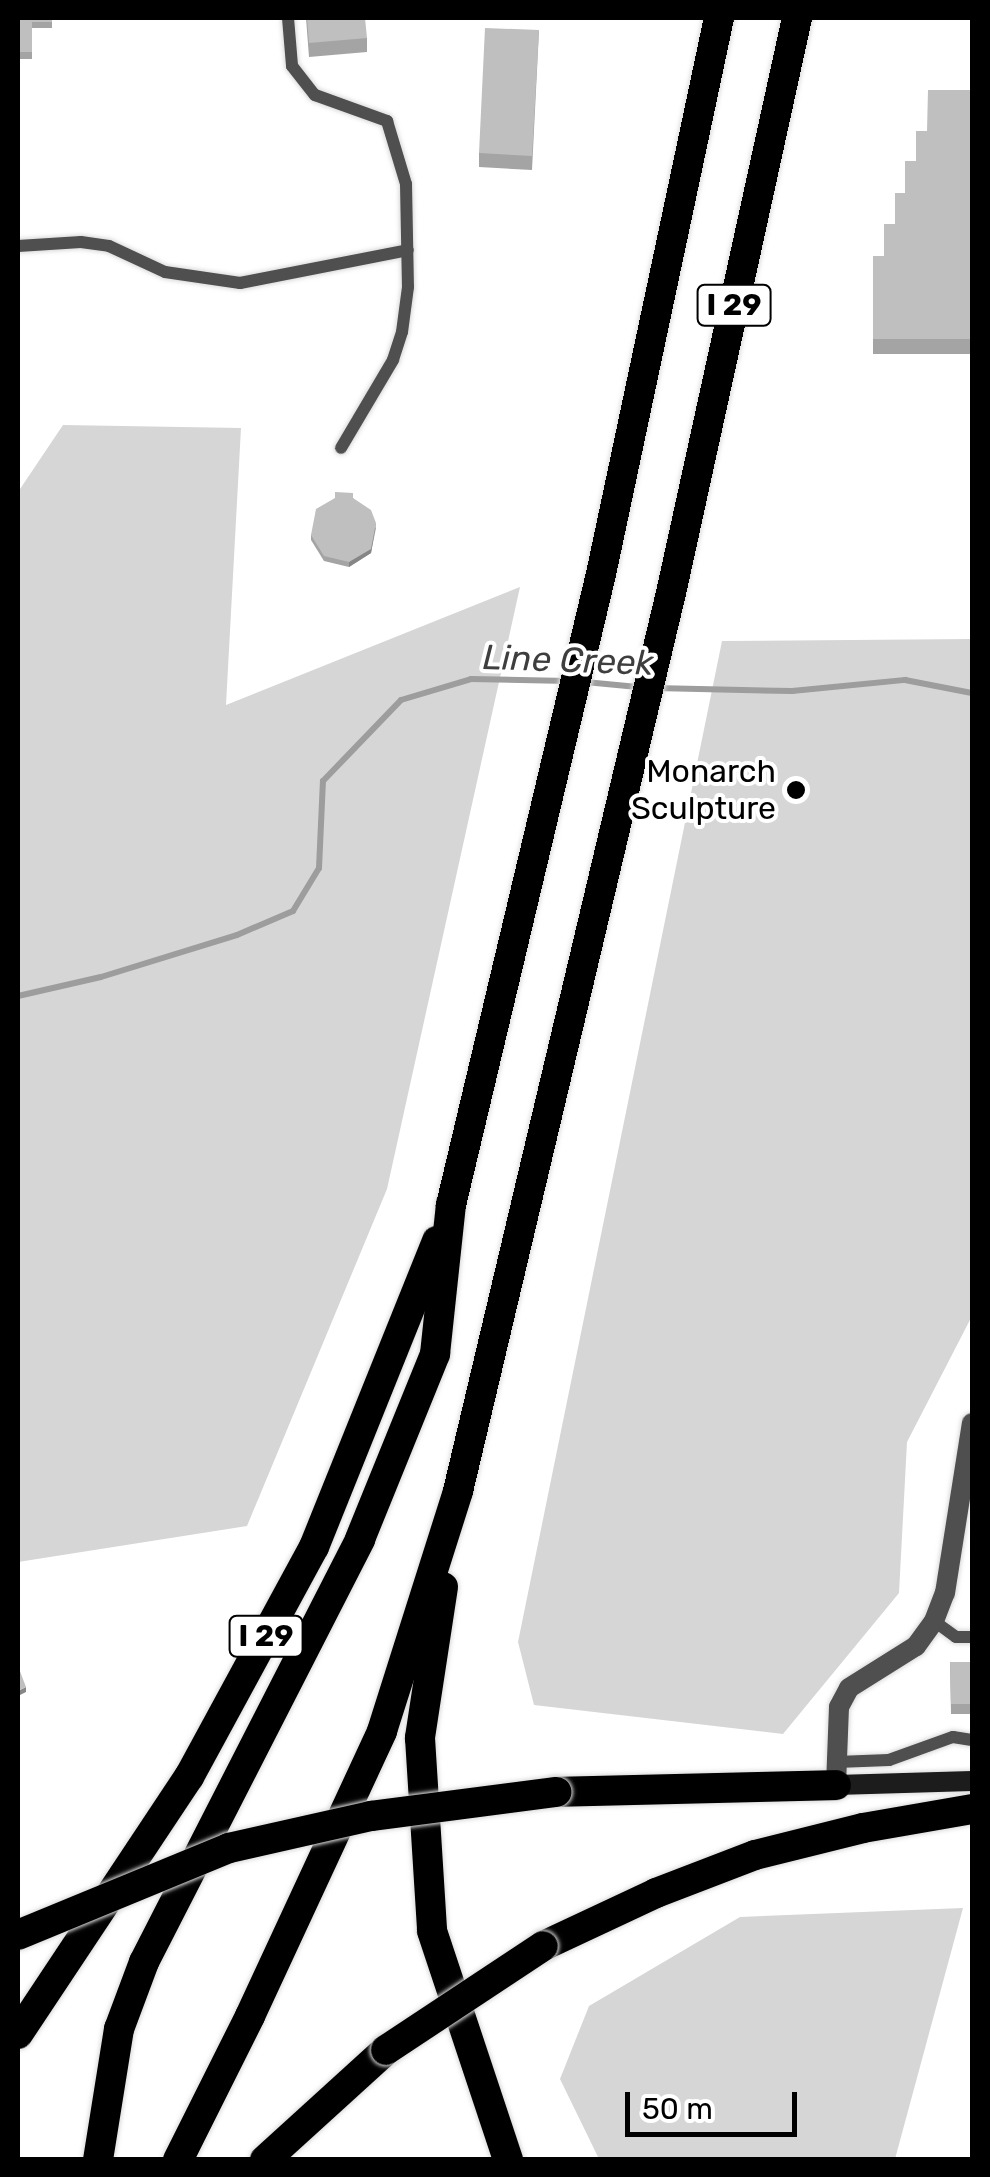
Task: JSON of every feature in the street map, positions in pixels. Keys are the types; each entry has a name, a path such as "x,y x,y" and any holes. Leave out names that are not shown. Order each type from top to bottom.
{"highway":[{"name":"I 29","path":"18,2034 189,1777 314,1548 451,1205 554,783 719,18"},
{"name":"I 29","path":"178,2160 250,2016 382,1731 458,1492 671,593 797,18"},
{"path":"98,2160 119,2029 144,1962 360,1538 435,1354 451,1205"},
{"path":"458,1492 420,1738 432,1931 508,2160"},
{"path":"18,1935 229,1848 371,1816 556,1792 836,1773"},
{"path":"265,2160 386,2050 543,1946 656,1892 755,1855 864,1828 972,1809"}],"main road":[{"path":"836,1773 972,1781"}],"street":[{"path":"836,1773 838,1706 849,1688 916,1646 934,1621 965,1502 972,1423"}],"lane":[{"path":"288,18 292,66 315,95 387,121 406,184 408,250 402,332 393,360 341,448"},
{"path":"18,246 81,242 109,246 165,272 240,282 408,250"},
{"path":"934,1621 956,1637 972,1638"},
{"path":"836,1773 953,1737 972,1740"}],"shaded area":[{"path":"63,425 241,428 226,705 520,587 387,1189 247,1526 18,1562 18,492"},
{"path":"972,639 972,1316 907,1442 899,1593 783,1734 534,1705 518,1642 722,641"},
{"path":"963,1908 895,2159 599,2159 560,2079 589,2006 740,1917"}],"building":[{"path":"18,18 52,18 52,22 32,22 32,52 18,52"},
{"path":"307,18 365,18 367,38 309,43"},
{"path":"485,28 539,30 532,156 479,153"},
{"path":"928,90 972,90 972,339 873,339 873,256 884,256 884,224 895,224 895,193 905,193 905,161 916,161 916,131 927,131"},
{"path":"335,492 353,493 353,498 371,510 376,523 371,549 349,562 324,556 311,535 316,509 335,498"},
{"path":"950,1662 972,1662 972,1704 951,1704"},
{"path":"18,1666 26,1687 18,1691"}],"waterway":[{"name":"Line Creek","path":"18,996 101,977 237,935 293,911 319,868 323,781 401,700 471,679 568,681"},
{"name":"Line Creek","path":"655,688 792,691 905,680 972,693"},
{"name":"Line Creek","path":"585,682 638,687"}],"place":[{"name":"Monarch Sculpture","path":"796,790"}]}
